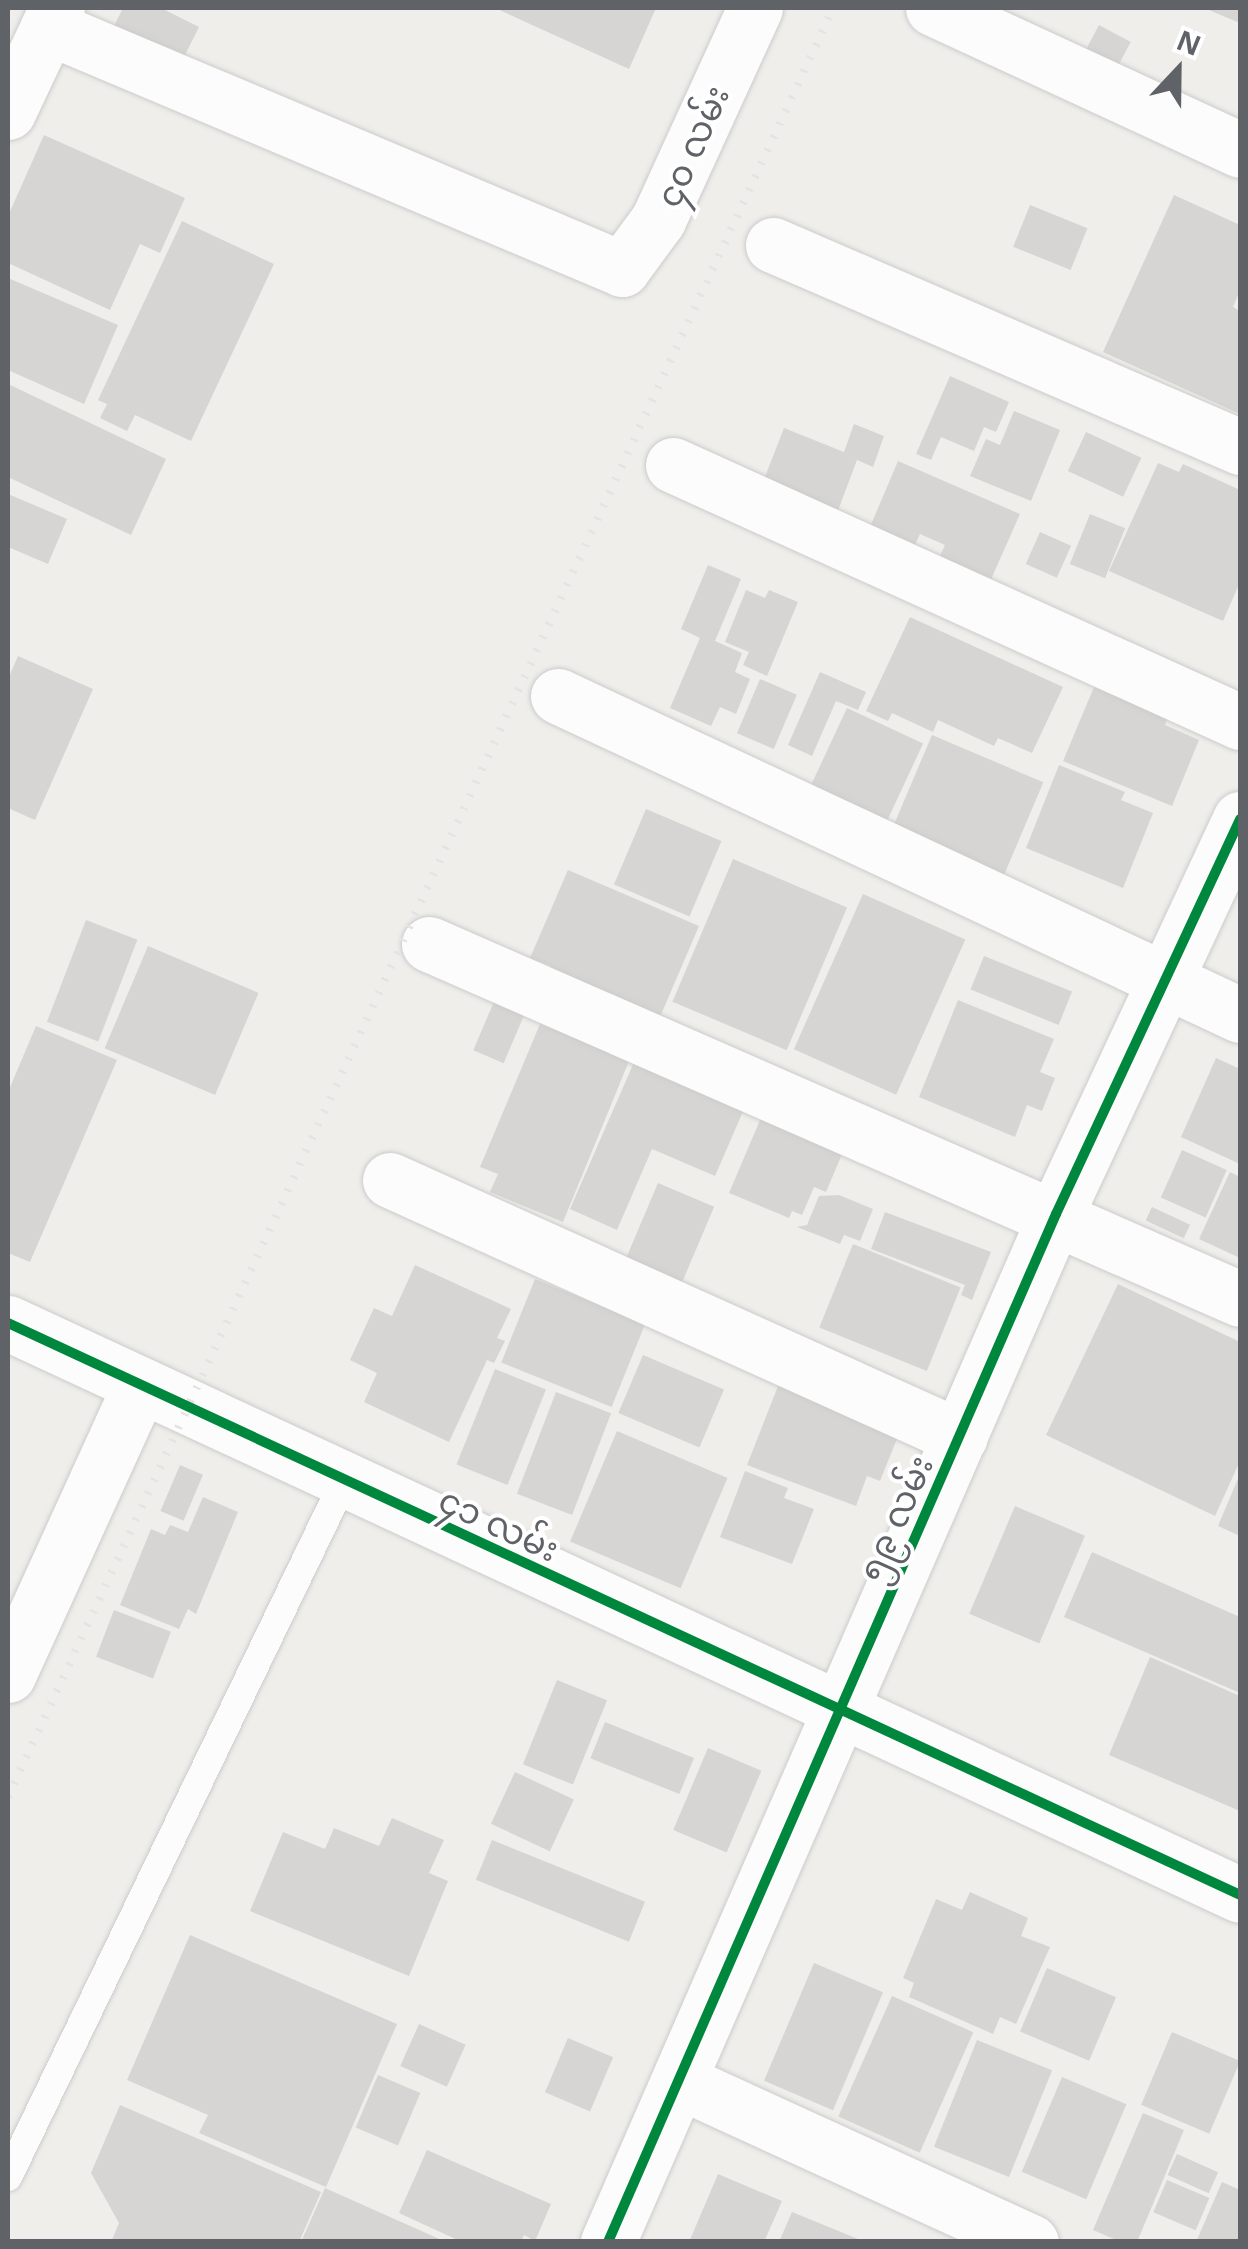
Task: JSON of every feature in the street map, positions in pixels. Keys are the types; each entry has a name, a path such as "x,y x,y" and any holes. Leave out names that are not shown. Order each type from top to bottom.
{"street":[{"name":"၄၀ လမ်း","path":"53,17 614,268 630,266 645,246 755,8"},
{"path":"933,8 1240,150"},
{"path":"8,112 53,17"},
{"path":"773,245 1240,447"},
{"path":"673,465 1240,722"},
{"path":"558,696 1240,1015"},
{"name":"၅၉ လမ်း","path":"608,2242 1056,1214 1240,819"},
{"path":"428,944 1056,1214 1240,1300"},
{"path":"390,1180 960,1437"},
{"name":"၄၁ လမ်း","path":"8,1324 840,1714 1240,1895"},
{"path":"8,1674 140,1385"},
{"path":"679,2080 1031,2242"}],"lane":[{"path":"8,2176 344,1481"}],"building":[{"path":"123,8 161,8 199,27 182,61 114,26"},
{"path":"495,8 656,8 629,69"},
{"path":"1204,8 1240,8 1240,23"},
{"path":"1099,25 1131,42 1114,73 1083,56"},
{"path":"44,135 185,198 160,253 140,244 110,310 8,263 8,216"},
{"path":"1174,195 1240,225 1240,290 1233,307 1240,311 1240,414 1103,352"},
{"path":"1030,205 1087,228 1071,270 1013,247"},
{"path":"182,221 274,264 191,441 135,415 127,431 100,418 107,404 98,400"},
{"path":"8,278 118,325 84,404 8,370"},
{"path":"950,376 1009,402 996,432 984,427 974,451 941,437 931,460 916,454"},
{"path":"8,384 166,459 131,535 8,477"},
{"path":"1014,411 1060,430 1031,501 970,476 986,439 1000,445"},
{"path":"854,424 884,436 873,467 857,460 831,529 756,500 784,428 844,452"},
{"path":"1086,432 1141,458 1123,497 1068,471"},
{"path":"898,461 1020,514 985,593 933,571 945,545 920,534 911,554 867,534"},
{"path":"1158,463 1179,472 1183,464 1240,490 1240,582 1223,621 1109,571"},
{"path":"8,494 67,519 48,564 8,547"},
{"path":"1090,514 1125,528 1105,578 1070,564"},
{"path":"1040,532 1071,546 1057,578 1026,564"},
{"path":"708,565 741,579 715,641 742,653 735,672 750,679 736,714 720,707 711,726 670,708 700,638 681,629"},
{"path":"746,590 765,598 769,590 798,602 767,676 743,665 749,652 725,642"},
{"path":"910,617 1063,687 1032,753 998,738 994,746 938,720 933,732 892,713 888,721 866,711"},
{"path":"18,656 93,689 35,820 8,808 8,679"},
{"path":"820,672 866,692 858,710 836,701 812,756 788,745"},
{"path":"760,679 797,695 774,749 737,733"},
{"path":"1094,687 1168,716 1165,725 1199,740 1172,806 1063,761"},
{"path":"847,708 923,743 887,821 811,785"},
{"path":"932,735 1043,782 1003,877 892,830"},
{"path":"1059,765 1125,792 1121,800 1153,813 1123,888 1026,848"},
{"path":"646,809 721,841 689,917 614,884"},
{"path":"733,859 847,907 787,1050 672,1002"},
{"path":"568,870 699,926 654,1031 543,985 551,966 530,958"},
{"path":"863,894 965,940 896,1095 794,1049"},
{"path":"86,920 137,940 98,1041 47,1022"},
{"path":"148,946 258,993 215,1095 105,1048"},
{"path":"984,956 1072,992 1059,1025 971,989"},
{"path":"501,985 531,998 504,1063 473,1050"},
{"path":"958,1000 1054,1039 1040,1072 1055,1078 1042,1111 1027,1105 1015,1137 919,1097"},
{"path":"540,1024 629,1061 563,1222 490,1192 498,1174 480,1167"},
{"path":"36,1026 117,1060 30,1262 8,1253 8,1092"},
{"path":"638,1053 748,1100 715,1176 652,1149 617,1230 570,1209"},
{"path":"1216,1058 1240,1069 1240,1164 1181,1137"},
{"path":"763,1113 845,1147 826,1192 814,1187 802,1215 792,1211 789,1218 729,1193"},
{"path":"1182,1150 1227,1170 1206,1217 1161,1198"},
{"path":"1230,1172 1240,1177 1240,1258 1199,1239"},
{"path":"658,1183 714,1207 682,1282 626,1258"},
{"path":"839,1195 873,1209 860,1241 844,1235 840,1244 797,1227 807,1225 819,1196"},
{"path":"1152,1207 1190,1225 1184,1238 1146,1221"},
{"path":"885,1212 991,1252 972,1300 961,1295 965,1285 871,1249"},
{"path":"853,1244 961,1287 927,1371 819,1327"},
{"path":"415,1265 511,1309 497,1338 505,1341 494,1363 487,1360 449,1442 364,1402 377,1373 350,1360 374,1308 392,1316"},
{"path":"535,1279 645,1324 612,1407 501,1362"},
{"path":"1118,1284 1240,1342 1240,1461 1215,1516 1046,1435"},
{"path":"643,1355 724,1389 699,1447 618,1413"},
{"path":"495,1369 546,1390 507,1485 456,1464"},
{"path":"782,1376 899,1434 880,1481 867,1476 856,1506 747,1465"},
{"path":"556,1392 611,1413 572,1515 517,1494"},
{"path":"617,1431 727,1478 681,1588 570,1541"},
{"path":"180,1465 203,1475 183,1521 160,1511"},
{"path":"745,1471 788,1488 784,1498 814,1509 792,1564 720,1537"},
{"path":"1240,1474 1240,1536 1218,1526"},
{"path":"203,1497 238,1512 196,1614 188,1609 179,1629 120,1605 151,1529 165,1535 170,1525 188,1532"},
{"path":"1015,1506 1085,1536 1039,1643 969,1614"},
{"path":"1092,1552 1240,1617 1240,1693 1064,1617"},
{"path":"114,1610 171,1632 153,1679 96,1657"},
{"path":"1150,1657 1240,1696 1240,1811 1109,1755"},
{"path":"557,1680 607,1700 573,1785 523,1764"},
{"path":"605,1722 694,1758 679,1794 590,1758"},
{"path":"708,1748 761,1771 727,1853 673,1830"},
{"path":"515,1772 574,1799 550,1851 491,1824"},
{"path":"392,1818 444,1840 429,1873 448,1881 409,1976 250,1911 283,1832 325,1849 334,1828 379,1846"},
{"path":"492,1840 645,1902 629,1942 476,1880"},
{"path":"970,1892 1028,1918 1021,1936 1050,1947 1016,2024 1000,2017 993,2034 909,1997 914,1983 903,1978 936,1899 962,1910"},
{"path":"190,1935 397,2024 326,2187 199,2133 208,2115 127,2080"},
{"path":"814,1963 883,1992 833,2110 764,2081"},
{"path":"1047,1968 1116,1997 1089,2061 1020,2032"},
{"path":"892,1996 973,2032 920,2153 838,2117"},
{"path":"419,2024 466,2045 447,2087 400,2066"},
{"path":"1172,2032 1240,2061 1209,2134 1141,2105"},
{"path":"568,2038 613,2057 590,2111 545,2092"},
{"path":"977,2040 1052,2070 1009,2177 934,2147"},
{"path":"378,2075 420,2093 398,2145 356,2127"},
{"path":"1062,2077 1126,2104 1086,2199 1022,2172"},
{"path":"120,2105 321,2192 299,2242 111,2242 119,2223 91,2173"},
{"path":"1143,2113 1184,2130 1137,2242 1121,2242 1093,2230"},
{"path":"427,2150 551,2204 535,2241 524,2235 521,2242 462,2242 399,2213"},
{"path":"1177,2154 1218,2172 1209,2193 1168,2175"},
{"path":"718,2174 782,2201 764,2242 689,2242"},
{"path":"1167,2180 1209,2198 1196,2230 1153,2212"},
{"path":"1222,2182 1240,2190 1240,2242 1196,2242"},
{"path":"325,2188 446,2242 301,2242"},
{"path":"792,2212 863,2241 863,2242 779,2242"}],"railway":[{"path":"8,1797 833,8"}],"cycle path":[{"path":"608,2242 1056,1214 1240,819"},
{"path":"8,1323 1240,1895"}]}
